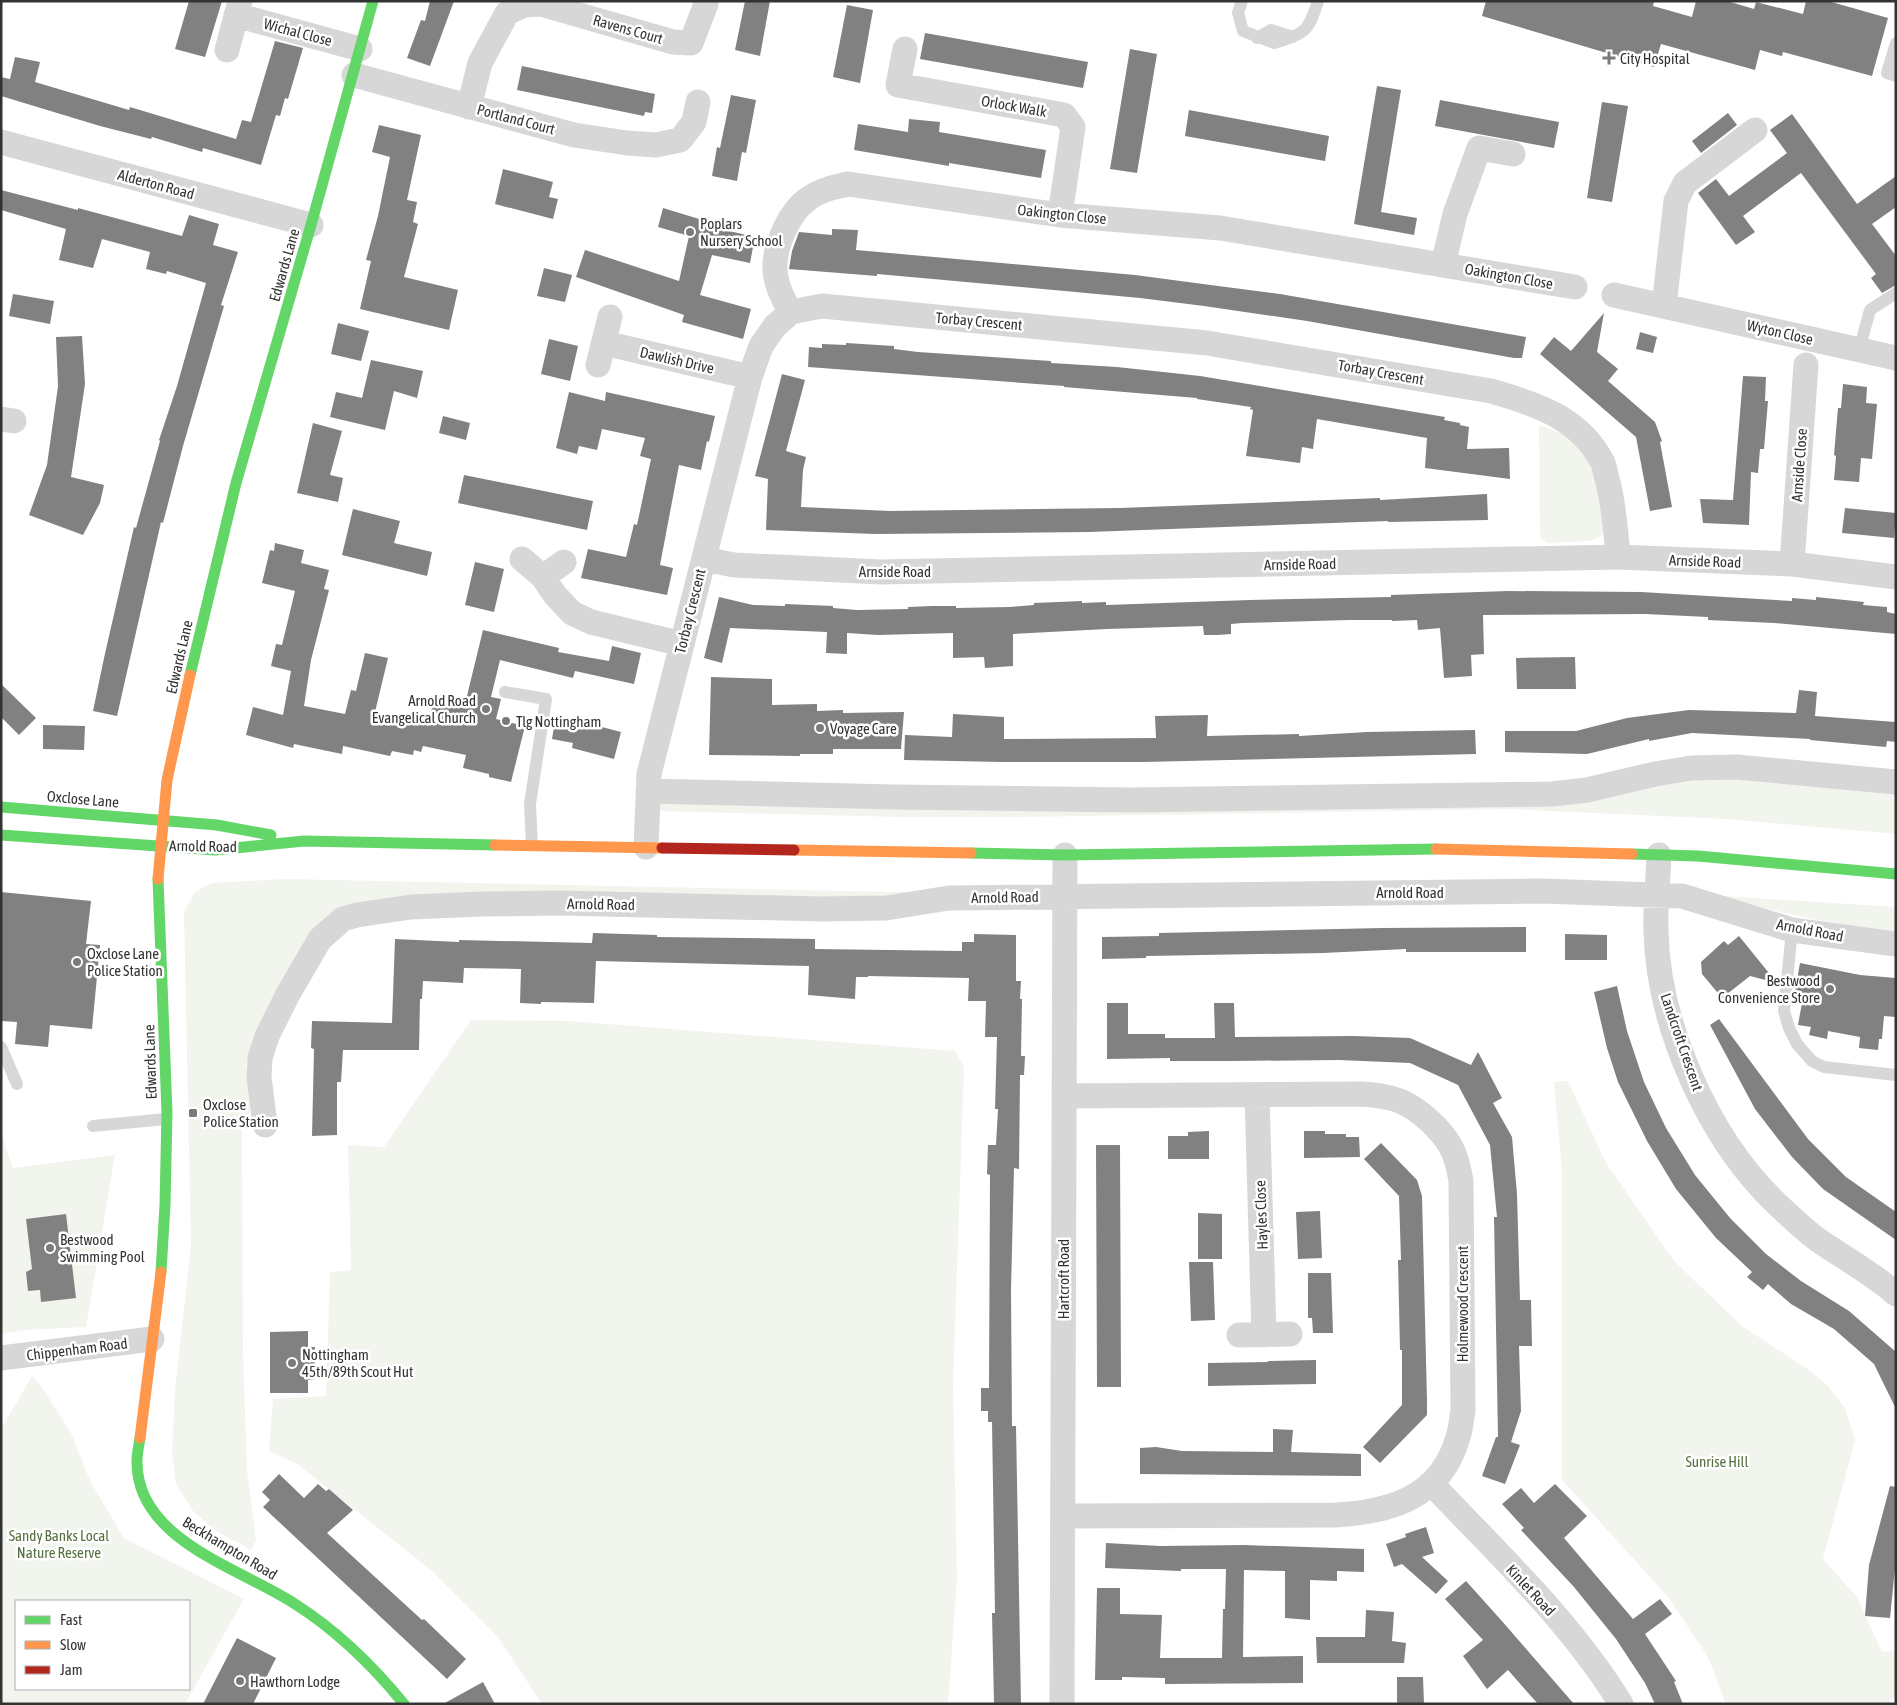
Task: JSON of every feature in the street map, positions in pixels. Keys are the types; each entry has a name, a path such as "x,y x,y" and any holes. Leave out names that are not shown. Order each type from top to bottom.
{"main road":[{"name":"Edwards Lane","path":"152,1339 161,1271 165,1205 166,1119 158,882 167,780 236,484 354,75 373,1"},
{"name":"Oxclose Lane","path":"1,807 163,821"},
{"name":"Arnold Road","path":"163,821 217,825 304,841"},
{"path":"1,835 161,846"},
{"name":"Arnold Road","path":"161,846 215,850 304,841 1065,855 1437,849 1698,856 1896,874"},
{"name":"Beckhampton Road","path":"152,1339 138,1461 140,1481 153,1512 179,1538 304,1609 338,1637 404,1704"}],"street":[{"name":"Ravens Court","path":"469,107 480,63 507,13 524,5 541,4 673,42 691,43 706,4"},
{"name":"Wichal Close","path":"227,50 238,8 360,49"},
{"name":"Orlock Walk","path":"905,49 898,85 1064,115 1073,127 1060,216"},
{"name":"Portland Court","path":"354,75 574,135 627,143 686,148 698,102"},
{"path":"1664,306 1676,201 1686,183 1755,130"},
{"name":"Alderton Road","path":"1,142 311,225"},
{"name":"Oakington Close","path":"1443,265 1455,214 1479,148 1513,154"},
{"name":"Oakington Close","path":"791,312 778,286 775,264 782,235 793,214 806,200 825,190 848,184 1060,216 1220,228 1575,287"},
{"name":"Wyton Close","path":"1614,295 1896,358"},
{"name":"Torbay Crescent","path":"646,847 649,774 750,377 761,346 775,326 791,312 822,306 1207,343 1491,391 1529,402 1563,418 1587,438 1604,464 1614,506 1618,557"},
{"name":"Dawlish Drive","path":"610,317 601,354 750,377"},
{"name":"Arnside Close","path":"1792,564 1806,365"},
{"name":"Arnside Road","path":"704,559 734,565 881,572 1618,557 1792,564 1896,577"},
{"path":"522,559 543,577 555,595 572,613 591,622 682,644"},
{"path":"543,577 564,562"},
{"path":"648,791 1122,800 1552,794 1587,790 1655,774 1691,768 1737,766 1896,782"},
{"name":"Hartcroft Road","path":"1062,1704 1065,855"},
{"name":"Landcroft Crescent","path":"1659,855 1656,931 1660,971 1670,1016 1693,1084 1718,1129 1744,1167 1777,1204 1817,1239 1883,1283 1896,1294"},
{"name":"Arnold Road","path":"265,1125 259,1078 260,1058 267,1036 288,994 320,939 343,920 357,914 412,907 571,903 822,909 886,908 949,898 1542,891 1682,896 1792,930 1896,944"},
{"name":"Holmewood Crescent","path":"1062,1516 1335,1515 1364,1514 1385,1509 1410,1499 1432,1484 1448,1462 1458,1438 1463,1411 1461,1181 1458,1164 1451,1146 1438,1130 1421,1115 1401,1102 1382,1096 1362,1094 1064,1096"},
{"name":"Hayles Close","path":"1258,1095 1264,1334"},
{"path":"1239,1335 1290,1334"},
{"name":"Chippenham Road","path":"1,1358 152,1339"},
{"name":"Kinlet Road","path":"1432,1484 1575,1637 1602,1671 1621,1704"}],"lane":[{"path":"1242,1 1238,13 1243,31 1257,38 1271,30 1293,37 1303,33 1312,22 1318,1"},
{"path":"1896,43 1887,73 1896,76"},
{"path":"1859,350 1870,310 1896,293"},
{"path":"505,692 546,699 530,804 532,845"},
{"path":"1792,930 1784,1011 1789,1028 1797,1044 1812,1060 1824,1067 1896,1075"},
{"path":"1,1047 17,1084"},
{"path":"93,1126 166,1119"}],"green space":[{"path":"1539,425 1566,435 1586,451 1604,496 1609,528 1600,537 1589,541 1547,543 1540,537"},
{"path":"1696,777 1896,790 1896,834 1726,819 1510,809 1024,817 900,817 657,811 658,803 1054,807"},
{"path":"286,879 933,893 881,901 467,895 313,931 255,1031 246,1065 250,1111 242,1125 243,1353 247,1471 256,1540 251,1550 215,1530 193,1511 176,1484 172,1454 175,1390 191,1246 184,912 195,892 211,883"},
{"path":"1722,896 1896,907 1896,931 1808,918"},
{"path":"471,1020 569,1021 955,1051 964,1067 953,1384 957,1578 948,1704 542,1704 498,1637 431,1570 297,1464 269,1451 273,1399 326,1396 330,1272 351,1270 348,1145 384,1147"},
{"name":"Sunrise Hill","path":"1568,1081 1606,1163 1674,1261 1742,1326 1809,1370 1827,1385 1845,1408 1855,1440 1823,1559 1857,1597 1882,1652 1896,1650 1896,1696 1887,1704 1726,1704 1708,1657 1669,1598 1562,1480 1562,1172 1554,1082"},
{"name":"Bestwood Swimming Pool","path":"1,1133 13,1168 115,1155 86,1327 25,1330 1,1334"},
{"name":"Sandy Banks Local Nature Reserve","path":"32,1376 41,1386 71,1433 90,1481 124,1538 244,1599 185,1704 1,1704 1,1429"}],"building":[{"path":"189,1 222,1 205,57 175,49"},
{"path":"430,1 454,1 430,66 407,58 421,20 425,21"},
{"path":"745,1 770,1 760,56 735,50"},
{"path":"1486,1 1654,1 1653,6 1692,17 1696,1 1727,1 1754,9 1756,2 1803,14 1806,1 1828,1 1888,18 1872,76 1783,52 1782,56 1760,50 1755,70 1661,44 1654,67 1482,16"},
{"path":"847,5 873,10 860,83 833,77"},
{"path":"925,33 1088,62 1083,88 920,59"},
{"path":"275,41 303,48 288,99 285,98 280,116 276,115 261,165 203,148 202,152 152,137 151,139 100,126 1,96 1,77 10,79 15,57 40,62 35,82 129,110 130,107 236,139 242,120 251,122"},
{"path":"1130,49 1157,54 1137,173 1110,169"},
{"path":"522,66 655,94 652,113 645,112 644,116 517,90"},
{"path":"1377,86 1401,90 1381,212 1417,218 1414,235 1354,224"},
{"path":"731,95 756,100 746,153 742,152 737,181 712,176 717,147 720,148"},
{"path":"1440,100 1559,122 1554,148 1435,126"},
{"path":"1602,102 1628,106 1612,202 1587,198"},
{"path":"1189,110 1329,136 1325,161 1185,136"},
{"path":"1728,113 1737,125 1701,153 1692,141"},
{"path":"1792,114 1857,204 1896,176 1896,207 1872,224 1896,256 1896,285 1882,293 1871,278 1876,274 1801,173 1743,216 1755,232 1736,245 1698,193 1716,179 1729,196 1787,153 1770,130"},
{"path":"909,119 940,122 939,132 1046,150 1041,178 949,163 949,166 854,150 858,124 908,132"},
{"path":"379,125 421,135 407,200 417,202 413,222 418,224 404,277 458,290 449,330 360,309 371,261 366,260 378,216 390,157 372,152"},
{"path":"503,169 553,182 549,197 558,199 553,219 495,204"},
{"path":"1,190 78,210 78,208 182,236 189,215 219,224 213,245 238,252 221,305 224,306 183,446 163,523 161,522 117,716 93,711 134,527 136,528 159,440 177,386 206,283 167,271 166,274 146,269 150,252 102,239 93,268 59,260 66,229 1,210"},
{"path":"663,208 709,222 708,226 755,237 750,263 712,255 700,295 751,309 743,339 682,322 684,315 576,277 585,250 679,281 689,236 658,227"},
{"path":"832,229 858,230 856,250 1135,275 1280,294 1526,337 1522,358 1514,358 1307,321 1140,298 877,274 877,276 789,269 792,251 799,232 832,235"},
{"path":"544,268 572,275 565,302 537,296"},
{"path":"13,294 54,301 50,324 9,316"},
{"path":"1604,313 1597,352 1618,369 1608,381 1655,422 1662,441 1660,442 1672,507 1650,511 1636,437 1540,354 1554,337 1571,351"},
{"path":"338,323 369,331 361,361 331,354"},
{"path":"1640,332 1657,337 1653,353 1636,349"},
{"path":"82,336 85,384 71,477 104,485 100,503 83,535 29,515 47,465 58,386 56,337"},
{"path":"549,339 578,346 570,381 541,374"},
{"path":"846,343 894,346 894,349 918,352 1051,361 1051,363 1117,367 1200,376 1445,417 1444,420 1469,427 1467,449 1509,448 1510,479 1425,468 1427,438 1317,419 1313,449 1302,447 1300,463 1246,456 1253,410 1250,409 1251,407 1197,398 808,367 809,347 822,348 822,344 846,345"},
{"path":"371,360 423,371 417,398 394,391 385,430 330,417 336,392 362,398"},
{"path":"782,374 805,380 786,451 806,457 803,470 801,507 890,511 1120,508 1380,498 1380,500 1487,494 1488,520 1388,521 1089,532 875,534 766,530 768,479 755,476"},
{"path":"1743,376 1766,377 1765,401 1768,401 1764,449 1760,449 1758,473 1751,472 1749,525 1703,523 1700,499 1733,500"},
{"path":"1843,384 1867,387 1866,403 1877,404 1872,459 1861,458 1859,482 1834,480 1838,408 1841,408"},
{"path":"569,392 605,401 606,392 715,416 701,470 679,465 660,565 673,568 667,595 581,578 588,549 626,557 634,524 637,525 651,459 640,456 645,438 602,429 597,450 579,446 577,454 556,448"},
{"path":"443,416 470,423 466,440 439,433"},
{"path":"313,423 342,431 330,475 343,478 338,502 297,493"},
{"path":"464,475 593,501 587,530 458,503"},
{"path":"1845,508 1896,513 1894,538 1842,533"},
{"path":"353,509 400,521 394,543 432,552 427,576 342,555"},
{"path":"275,543 304,550 301,563 329,570 324,589 329,590 311,660 304,706 345,714 351,690 356,691 365,653 388,658 375,712 429,722 434,698 465,704 483,630 559,648 558,652 609,661 612,646 641,653 634,684 575,671 573,678 500,660 491,697 501,699 496,719 525,726 511,782 489,777 489,774 463,768 466,755 423,746 421,752 414,750 413,755 392,751 390,756 343,746 342,754 294,744 293,748 246,735 253,707 283,715 291,671 271,666 276,644 282,645 295,591 262,583 270,550 274,551"},
{"path":"475,562 504,569 494,612 465,605"},
{"path":"1508,591 1641,592 1792,601 1792,598 1816,600 1816,597 1864,602 1863,605 1887,607 1887,612 1896,614 1896,634 1774,623 1708,620 1708,617 1645,614 1483,615 1484,654 1471,655 1472,676 1444,678 1440,628 1418,630 1417,620 1242,623 1231,624 1231,634 1217,635 1204,635 1203,626 1013,634 1013,666 985,668 984,657 953,658 953,633 878,635 847,633 847,654 826,653 827,632 730,628 722,663 704,658 719,597 753,605 833,606 833,608 857,610 908,609 908,607 932,606 956,606 956,608 1010,607 1034,605 1034,603 1082,601 1082,603 1106,602 1106,605 1391,597 1391,595"},
{"path":"1575,657 1576,689 1517,689 1516,658"},
{"path":"711,677 772,679 772,705 817,704 817,711 843,710 843,713 904,712 901,749 833,749 833,754 800,754 800,756 709,755"},
{"path":"1,684 36,718 19,735 1,717"},
{"path":"1799,690 1817,692 1815,716 1896,722 1896,742 1887,741 1886,747 1810,739 1692,733 1649,741 1649,739 1587,754 1505,752 1505,731 1576,731 1627,718 1689,710 1796,713"},
{"path":"953,714 1004,717 1004,739 1156,738 1155,716 1208,715 1207,736 1299,734 1299,736 1367,732 1475,730 1476,754 1143,762 904,760 905,735 952,737"},
{"path":"556,715 621,732 614,759 572,748 573,743 552,739"},
{"path":"43,725 85,726 84,750 43,749"},
{"name":"Oxclose Lane Police Station","path":"1,892 91,901 86,944 100,945 92,1029 50,1025 48,1047 15,1044 17,1022 1,1021"},
{"path":"1526,927 1526,952 1406,952 1406,949 1323,953 1146,956 1146,958 1102,959 1102,937 1159,936 1159,933"},
{"path":"593,933 657,935 657,937 815,939 815,949 962,951 962,942 974,942 974,934 1016,935 1016,981 1021,981 1020,999 1022,999 1021,1056 1025,1056 1024,1075 1020,1075 1019,1169 1014,1168 1011,1290 1012,1426 1016,1426 1021,1704 994,1704 992,1613 995,1613 992,1422 988,1422 988,1411 981,1411 981,1388 989,1388 990,1175 987,1174 988,1145 996,1145 998,1109 995,1109 997,1037 985,1037 986,1001 968,1001 969,978 856,977 855,999 808,995 809,966 596,961 594,1003 541,1002 541,1004 520,1003 521,969 464,968 463,983 423,981 422,999 420,999 419,1050 343,1050 341,1082 337,1082 337,1135 312,1136 314,1049 311,1048 312,1021 392,1023 395,939 459,942 459,940 592,943"},
{"path":"1565,934 1607,935 1607,960 1565,960"},
{"path":"1739,936 1777,983 1750,976 1722,998 1702,974 1701,962 1724,941 1728,945"},
{"path":"1800,963 1860,975 1896,978 1896,1017 1884,1016 1882,1039 1879,1039 1878,1050 1859,1048 1860,1037 1828,1031 1827,1039 1809,1035 1811,1027 1798,1025 1802,1003 1793,1002"},
{"path":"1617,986 1627,1031 1644,1082 1666,1128 1695,1175 1730,1218 1766,1254 1801,1281 1849,1311 1896,1352 1896,1409 1874,1364 1834,1329 1791,1304 1768,1284 1763,1290 1747,1277 1752,1272 1716,1238 1676,1189 1647,1141 1618,1082 1607,1048 1594,992"},
{"path":"1107,1003 1128,1003 1128,1034 1165,1034 1165,1038 1215,1038 1214,1003 1234,1003 1235,1037 1354,1036 1410,1038 1471,1065 1478,1052 1502,1098 1493,1103 1512,1137 1517,1194 1520,1300 1531,1300 1532,1346 1519,1346 1521,1411 1511,1442 1520,1445 1505,1484 1482,1476 1496,1437 1498,1437 1494,1217 1497,1217 1490,1145 1458,1085 1410,1063 1339,1060 1170,1061 1170,1058 1107,1059"},
{"path":"1719,1019 1808,1139 1846,1177 1896,1212 1896,1240 1823,1189 1792,1157 1755,1109 1710,1025"},
{"path":"1209,1131 1209,1159 1168,1159 1168,1136 1188,1136 1188,1132"},
{"path":"1304,1131 1325,1131 1325,1134 1346,1134 1346,1137 1359,1137 1360,1157 1304,1158"},
{"path":"1381,1143 1417,1180 1422,1196 1427,1415 1380,1463 1363,1447 1402,1405 1402,1350 1400,1350 1398,1260 1401,1260 1399,1196 1364,1159"},
{"path":"1096,1145 1120,1145 1121,1387 1097,1387"},
{"path":"1320,1211 1322,1258 1298,1259 1296,1212"},
{"path":"1198,1213 1222,1214 1222,1259 1198,1259"},
{"path":"66,1214 76,1298 41,1302 40,1290 28,1291 26,1272 32,1269 26,1219"},
{"path":"1189,1262 1213,1262 1215,1320 1191,1321"},
{"path":"1308,1273 1331,1273 1333,1333 1313,1333 1312,1318 1308,1318"},
{"name":"Nottingham 45th/89th Scout Hut","path":"308,1331 308,1347 315,1347 315,1379 308,1380 308,1393 270,1393 270,1332"},
{"path":"1316,1360 1316,1384 1208,1386 1208,1363"},
{"path":"1273,1429 1293,1430 1291,1452 1361,1454 1361,1476 1140,1474 1140,1448 1156,1447 1182,1451 1273,1452"},
{"path":"279,1474 304,1498 318,1484 326,1491 329,1489 353,1510 327,1533 466,1659 447,1679 263,1507 270,1500 262,1492"},
{"path":"1555,1484 1587,1516 1564,1538 1633,1619 1660,1599 1672,1614 1645,1634 1676,1681 1674,1682 1683,1704 1655,1704 1645,1683 1616,1639 1574,1587 1521,1530 1524,1528 1502,1504 1521,1488 1534,1503"},
{"path":"1890,1486 1896,1487 1896,1558 1890,1618 1865,1616 1869,1565"},
{"path":"1426,1527 1434,1553 1422,1557 1448,1581 1436,1594 1402,1564 1394,1567 1386,1544 1406,1537 1405,1534"},
{"path":"1106,1543 1160,1546 1244,1545 1364,1549 1364,1572 1337,1571 1337,1581 1310,1580 1310,1620 1285,1618 1285,1571 1244,1570 1243,1657 1303,1656 1303,1683 1165,1684 1165,1678 1122,1677 1122,1680 1095,1680 1097,1588 1120,1588 1120,1614 1162,1615 1160,1658 1222,1658 1226,1569 1181,1569 1181,1571 1105,1568"},
{"path":"1466,1581 1574,1704 1538,1704 1508,1670 1487,1689 1463,1656 1483,1640 1445,1599"},
{"path":"1366,1610 1394,1612 1392,1641 1406,1643 1404,1663 1317,1663 1316,1637 1365,1637"},
{"name":"Hawthorn Lodge","path":"237,1638 276,1658 253,1704 203,1704"},
{"path":"1397,1677 1423,1677 1424,1704 1397,1704"},
{"path":"483,1682 495,1704 443,1704"}],"traffic: fast":[{"path":"190,675 236,483 311,225 373,1"},
{"path":"1,807 217,825 271,835"},
{"path":"1,835 215,850 304,841 495,845"},
{"path":"971,853 1065,855 1436,849"},
{"path":"1632,854 1698,856 1896,874"},
{"path":"158,879 167,1113 161,1272"},
{"path":"140,1438 137,1461 141,1488 154,1512 172,1531 195,1549 295,1604 325,1625 380,1676 404,1704"}],"traffic: slow":[{"path":"158,879 167,780 190,675"},
{"path":"495,845 662,848"},
{"path":"1436,849 1632,854"},
{"path":"794,850 971,853"},
{"path":"140,1438 161,1272"}],"traffic: jam":[{"path":"662,848 794,850"}],"place":[{"name":"City Hospital","path":"1609,58"},
{"name":"Poplars Nursery School","path":"690,232"},
{"name":"Arnold Road Evangelical Church","path":"486,709"},
{"name":"Tlg Nottingham","path":"506,721"},
{"name":"Voyage Care","path":"820,728"},
{"name":"Oxclose Lane Police Station","path":"77,962"},
{"name":"Bestwood Convenience Store","path":"1830,989"},
{"name":"Oxclose Police Station","path":"193,1113"},
{"name":"Bestwood Swimming Pool","path":"50,1248"},
{"name":"Nottingham 45th/89th Scout Hut","path":"292,1363"},
{"name":"Hawthorn Lodge","path":"240,1681"}]}
